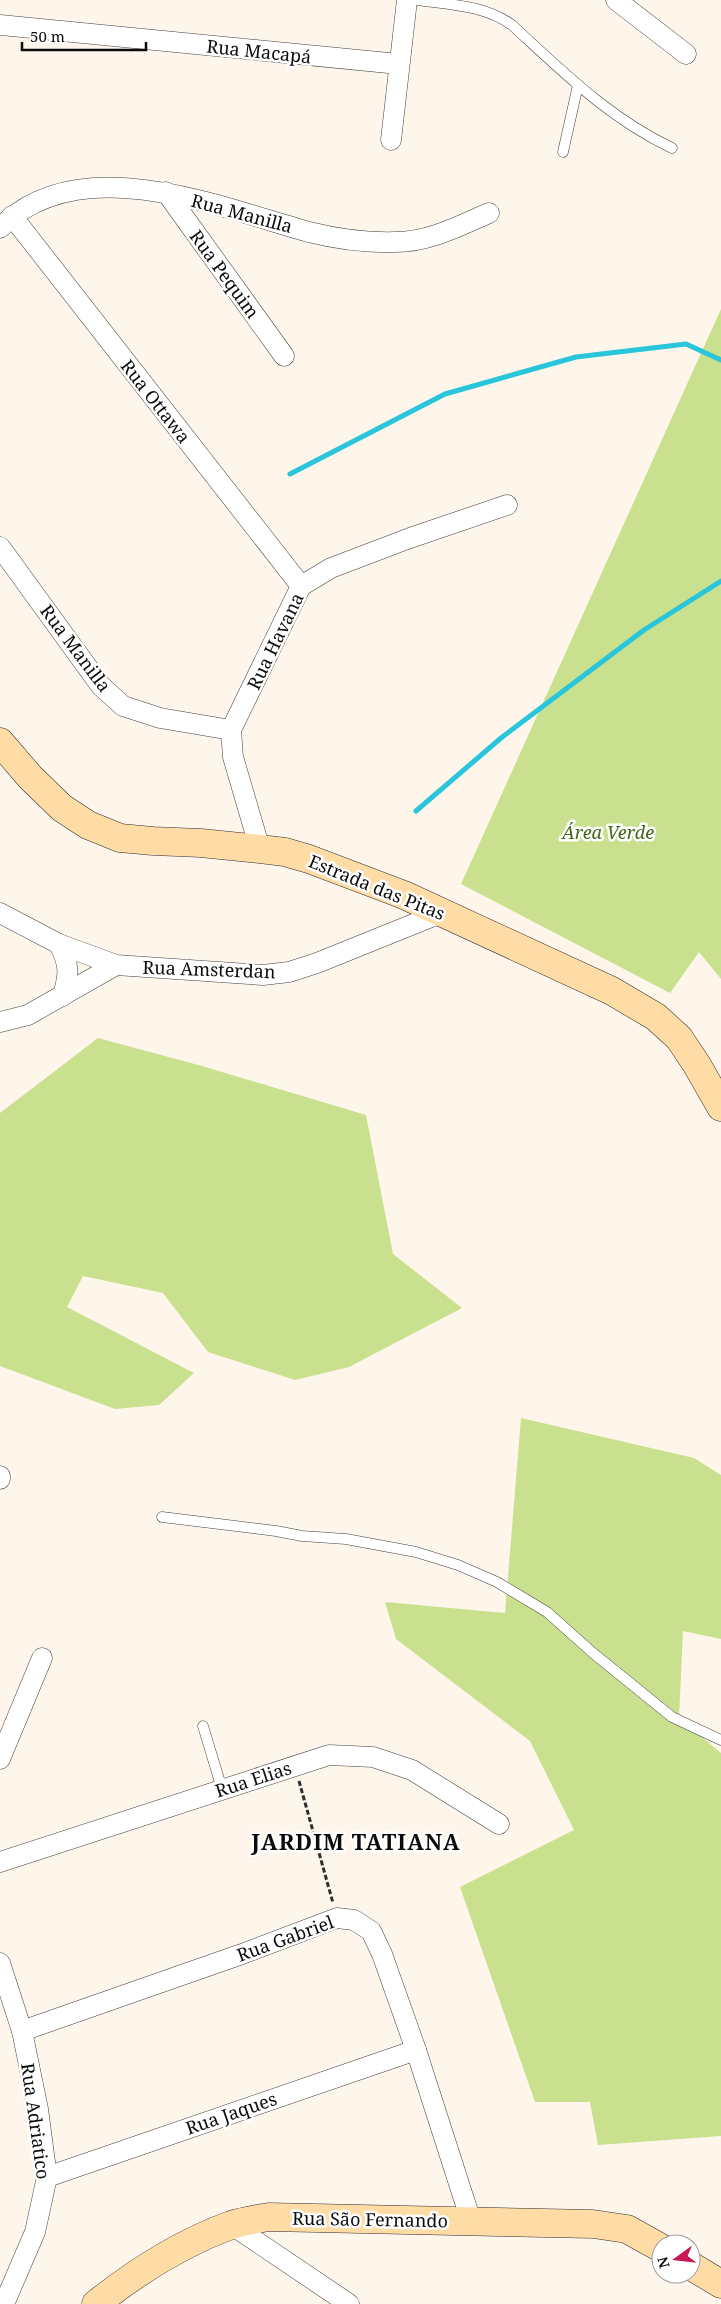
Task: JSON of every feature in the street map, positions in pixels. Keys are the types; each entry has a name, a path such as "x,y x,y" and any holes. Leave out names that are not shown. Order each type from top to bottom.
{"main road":[{"name":"Estrada das Pitas","path":"0,742 30,777 62,808 88,825 120,838 153,842 201,843 285,852 345,871 612,991 656,1017 679,1038 721,1107"},
{"name":"Rua São Fernando","path":"96,2304 166,2255 232,2224 268,2217 594,2224 627,2229 651,2242"},
{"path":"701,2272 721,2284"}],"street":[{"path":"391,140 407,0"},
{"path":"616,0 686,54"},
{"name":"Rua Macapá","path":"0,25 399,64"},
{"name":"Rua Manilla","path":"6,222 36,202 66,191 134,189 166,192 308,231 352,240 416,241 442,233 489,214"},
{"name":"Rua Pequim","path":"166,192 284,356"},
{"name":"Rua Ottawa","path":"6,222 301,586"},
{"name":"Rua Havana","path":"231,730 301,586 331,568 410,538 507,506"},
{"name":"Rua Manilla","path":"0,547 101,686 123,706 160,718 231,730"},
{"path":"231,730 233,757 260,849"},
{"name":"Rua Amsterdan","path":"0,913 59,944 116,965 263,975 289,972 317,963 441,913"},
{"path":"59,944 68,960 68,978 63,996"},
{"path":"0,1022 28,1015 116,965"},
{"path":"0,1759 42,1658"},
{"name":"Rua Elias","path":"0,1862 329,1755 373,1757 412,1770 499,1824"},
{"name":"Rua Gabriel","path":"22,2031 242,1954 338,1918 354,1920 371,1931 382,1954 416,2050 471,2220"},
{"name":"Rua Adriatico","path":"0,1964 22,2031 38,2109 47,2177 35,2232 4,2304"},
{"name":"Rua Jaques","path":"47,2177 416,2050"},
{"path":"232,2224 349,2304"}],"lane":[{"path":"418,0 480,8 499,16 512,25 602,106 645,135 672,148"},
{"path":"563,152 578,85"},
{"path":"162,1518 276,1531 302,1536 346,1539 416,1552 458,1565 497,1582 547,1612 593,1653 672,1717 721,1740"},
{"path":"203,1726 222,1790"}],"path":[{"path":"294,1765 338,1918"}],"green space":[{"name":"Área Verde","path":"721,309 721,979 699,952 670,993 461,884"},
{"path":"98,1038 202,1066 366,1115 393,1254 462,1308 349,1367 295,1380 208,1352 163,1293 83,1276 67,1307 194,1373 159,1405 115,1409 0,1366 0,1113"},
{"path":"521,1418 694,1458 721,1475 721,1639 683,1631 679,1718 721,1753 721,2136 598,2145 590,2102 535,2102 460,1887 574,1830 530,1741 396,1639 385,1602 505,1613"}],"waterway":[{"path":"290,474 445,394 576,357 686,344 721,360"},
{"path":"416,811 501,738 644,630 721,581"}],"district":[{"name":"JARDIM TATIANA","path":"356,1841"}]}
